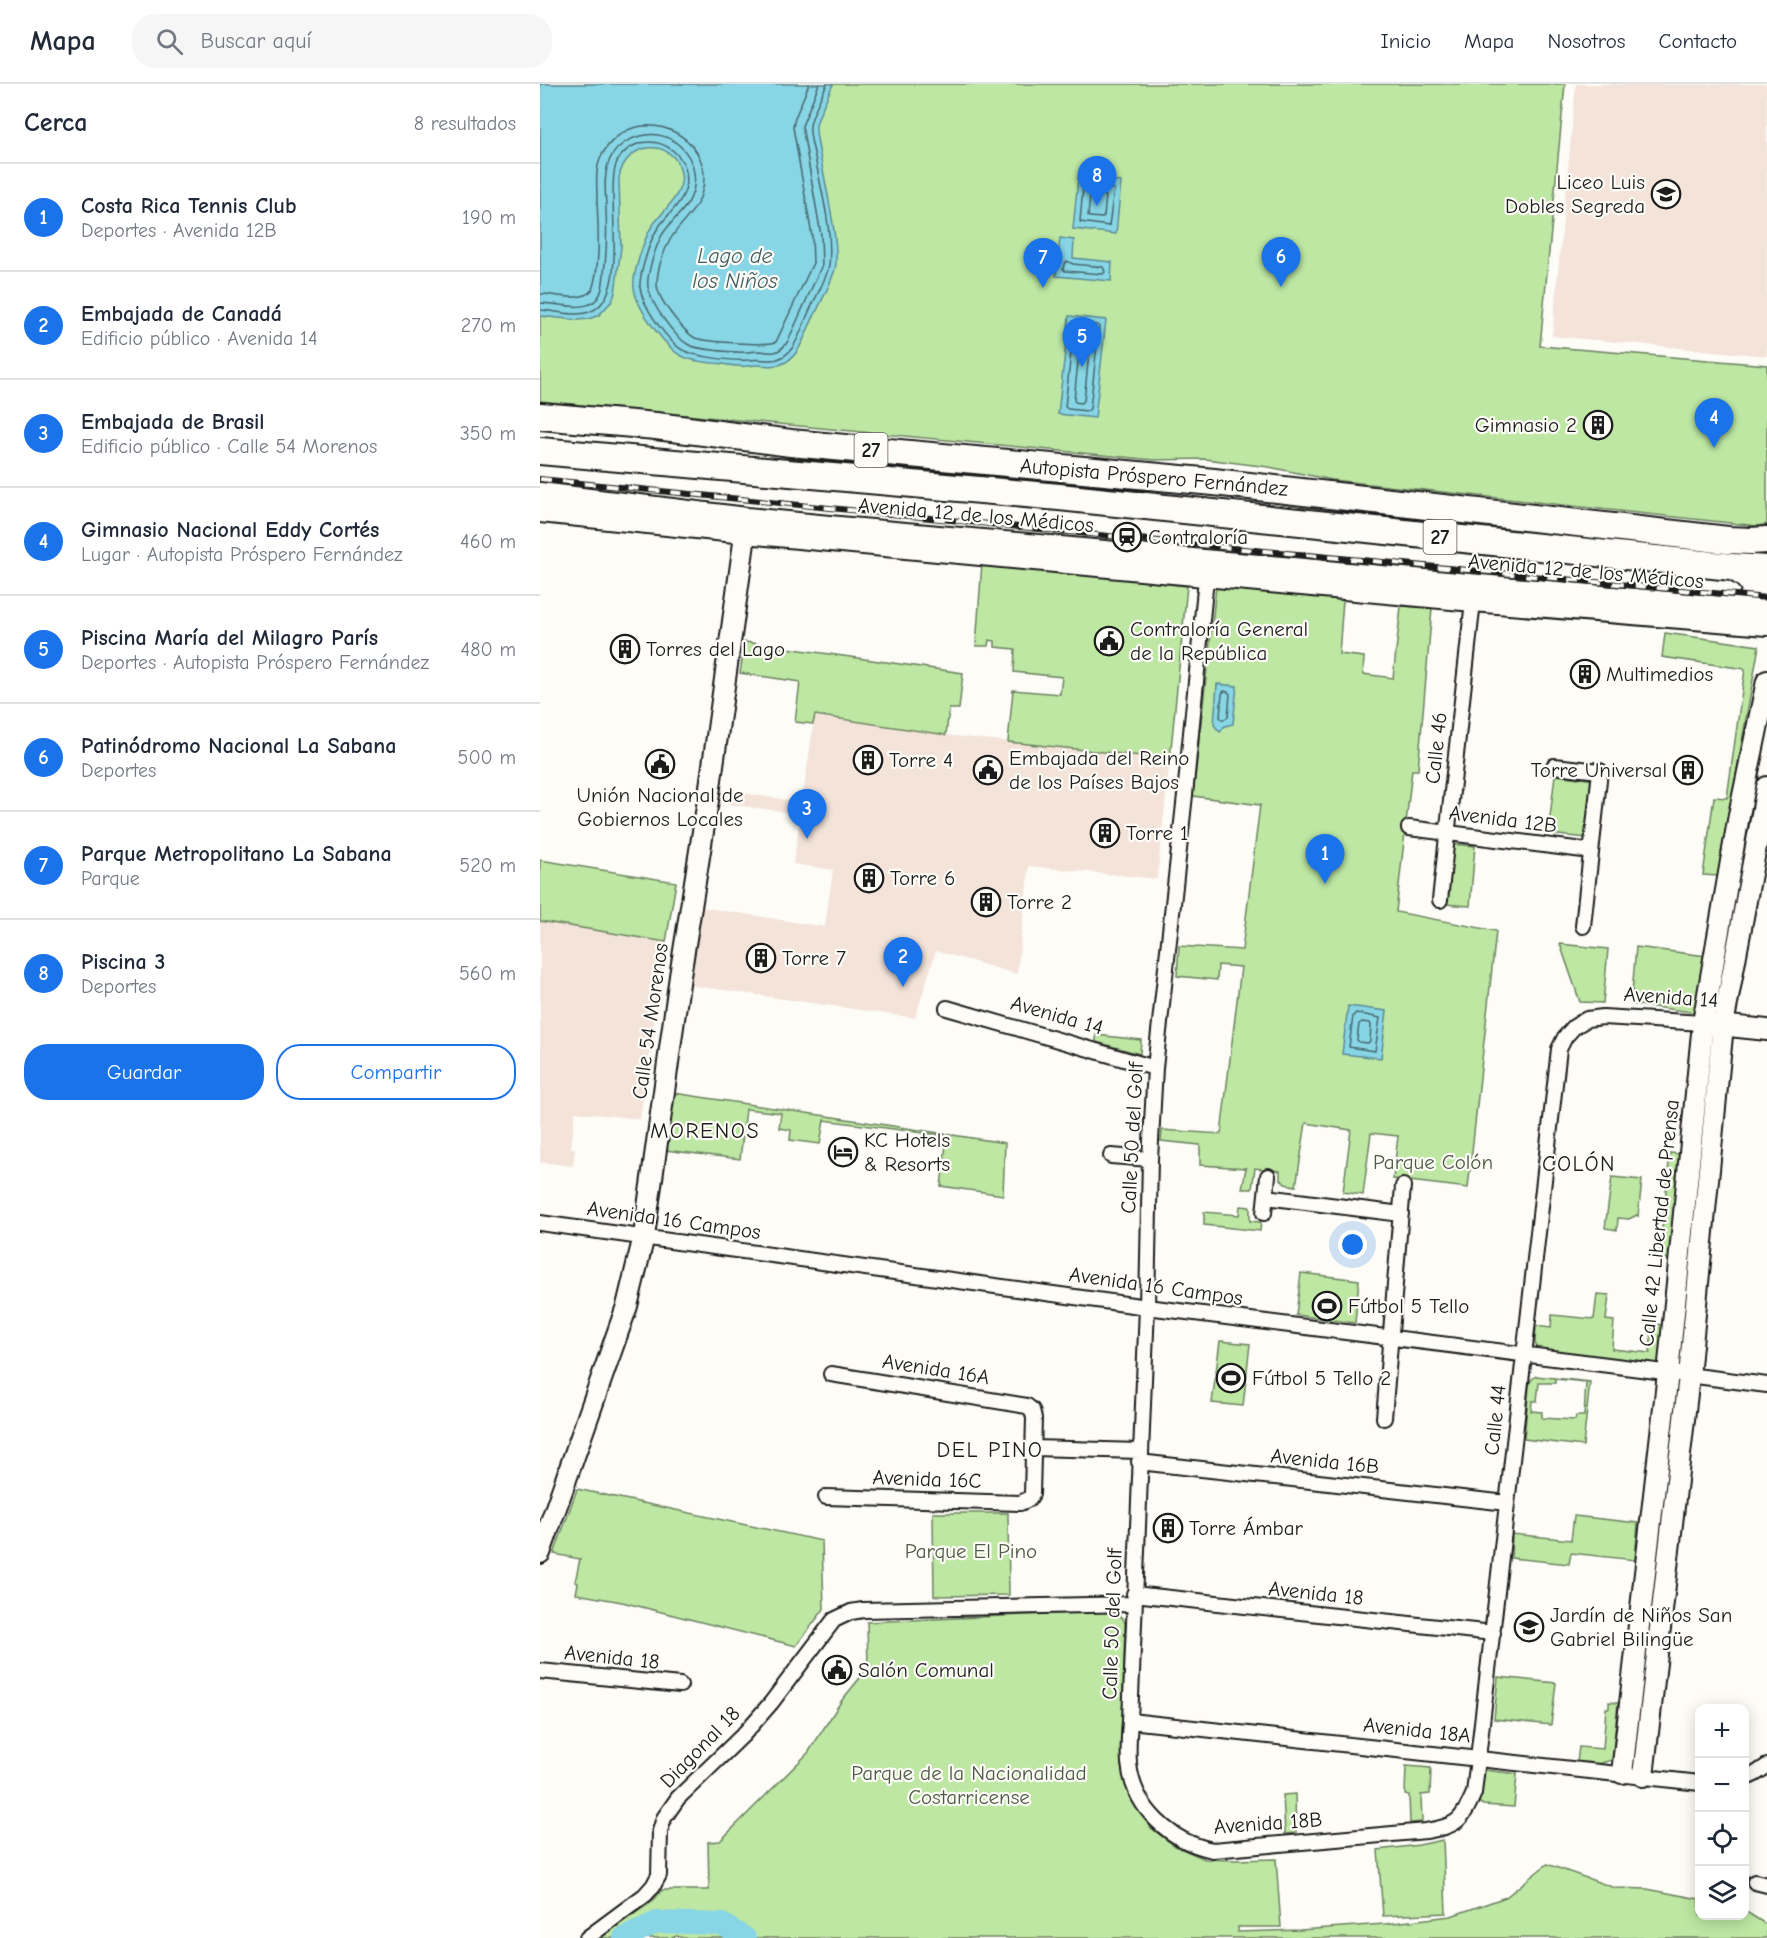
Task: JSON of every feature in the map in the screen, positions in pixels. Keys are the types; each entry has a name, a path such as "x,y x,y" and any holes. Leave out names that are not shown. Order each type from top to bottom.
{"highway":[{"name":"Autopista Próspero Fernández","path":"540,416 656,426 814,445 1201,481 1728,540 1767,540"},
{"name":"Autopista Próspero Fernández","path":"540,451 1059,497 1767,569"},
{"path":"1147,507 1169,502 1209,504 1214,493 1201,481"},
{"path":"1732,567 1746,573 1753,583 1753,596 1749,604 1742,609"}],"main road":[{"name":"Avenida 12 de los Médicos","path":"540,493 746,525"},
{"name":"Avenida 12 de los Médicos","path":"540,512 746,525 1207,568 1767,611"},
{"name":"Calle 54 Morenos","path":"540,1553 627,1306 644,1236 746,525"},
{"name":"Avenida 12 de los Médicos","path":"1207,568 1473,601 1767,625"},
{"name":"Calle 42 Libertad de Prensa","path":"1622,1773 1668,1373 1703,1023 1739,815 1767,681"},
{"name":"Calle 42 Libertad de Prensa","path":"1643,1776 1689,1376 1723,1025 1767,788"},
{"name":"Avenida 14","path":"1703,1023 1767,1030"}],"street":[{"name":"Calle 50 del Golf","path":"1130,1721 1155,1068 1207,568"},
{"name":"Calle 46","path":"1440,900 1473,601"},
{"path":"1554,766 1600,771 1583,926"},
{"name":"Avenida 12B","path":"1409,828 1591,851"},
{"name":"Avenida 14","path":"947,1008 1155,1068"},
{"name":"Avenida 14","path":"1574,1027 1587,1019 1603,1017 1703,1023"},
{"name":"Calle 44","path":"1460,1819 1474,1793 1559,1049 1565,1036 1574,1027"},
{"path":"1111,1156 1150,1159"},
{"path":"1264,1213 1268,1176"},
{"path":"1384,1418 1403,1186"},
{"path":"1266,1197 1401,1214"},
{"name":"Avenida 16 Campos","path":"540,1223 1147,1307 1767,1385"},
{"name":"Avenida 16A","path":"831,1374 1022,1404 1032,1410 1034,1448"},
{"name":"Avenida 16B","path":"1034,1448 1140,1457 1507,1503"},
{"name":"Avenida 16C","path":"826,1497 1026,1502 1032,1494 1034,1448"},
{"name":"Avenida 18","path":"842,1615 863,1610 1134,1599 1493,1633"},
{"name":"Diagonal 18","path":"587,1938 645,1895 653,1886 659,1875 660,1831 670,1807 743,1735 771,1703 827,1628 842,1615"},
{"name":"Avenida 18","path":"540,1671 680,1685"},
{"name":"Avenida 18A","path":"1130,1721 1695,1781"},
{"name":"Avenida 18B","path":"1130,1721 1129,1764 1145,1807 1174,1836 1197,1847 1213,1850 1426,1831 1448,1827 1460,1819"},
{"path":"1749,1777 1767,1766"}],"shaded area":[{"name":"Liceo Luis Dobles Segreda","path":"1576,84 1767,84 1767,356 1552,336"},
{"path":"815,715 946,735 1170,759 1157,879 1029,866 1017,974 936,951 915,1018 689,985 701,907 825,927 833,870 793,864 801,814 719,803 722,790 802,802"},
{"path":"540,921 666,942 640,1119 575,1112 571,1148 575,1148 573,1166 541,1162 540,1166"}],"green space":[{"path":"540,84 1565,84 1540,346 1767,365 1767,524 1758,526 1332,480 1269,467 1205,459 1154,460 540,401"},
{"path":"982,563 1187,586 1170,759 1008,742 1013,690 1060,694 1062,677 1014,672 1015,649 995,647 995,641 989,640 988,646 976,646"},
{"name":"Parque Colón","path":"1216,587 1343,600 1339,654 1364,657 1363,674 1393,678 1401,606 1432,608 1418,770 1412,770 1396,912 1496,931 1468,1188 1393,1179 1398,1136 1371,1133 1363,1195 1343,1192 1351,1130 1306,1123 1296,1186 1285,1184 1280,1178 1280,1171 1255,1168 1252,1189 1242,1189 1246,1168 1200,1165 1200,1145 1161,1141 1162,1130 1221,1134 1241,967 1218,965 1217,980 1177,976 1179,946 1242,950 1260,805 1193,796"},
{"path":"1665,633 1759,646 1718,876 1703,875 1714,797 1727,798 1745,669 1662,657"},
{"path":"745,642 963,673 959,709 949,709 946,735 815,715 813,724 795,722 800,682 740,673"},
{"path":"1555,775 1595,780 1587,838 1548,834"},
{"path":"1451,844 1475,846 1470,906 1444,904"},
{"path":"540,860 676,882 666,942 540,921"},
{"path":"1560,944 1608,949 1603,1003 1580,1002"},
{"path":"1636,947 1706,956 1699,1013 1631,1004"},
{"path":"1096,1035 1141,1040 1140,1054 1096,1042"},
{"path":"674,1093 1005,1143 1003,1195 941,1186 947,1136 824,1120 820,1144 790,1140 791,1130 779,1128 781,1113 746,1109 740,1159 665,1150"},
{"path":"1670,1153 1680,1154 1671,1259 1659,1258"},
{"path":"1612,1177 1642,1180 1638,1216 1629,1219 1618,1218 1617,1230 1605,1228"},
{"path":"1240,1206 1250,1207 1250,1221 1261,1222 1260,1231 1204,1225 1204,1212 1239,1215"},
{"name":"Fútbol 5 Tello","path":"1301,1273 1359,1280 1355,1323 1296,1315"},
{"path":"1597,1294 1609,1295 1606,1320 1614,1321 1612,1349 1650,1353 1652,1324 1666,1325 1660,1362 1653,1364 1538,1349 1535,1343 1536,1326 1551,1328 1552,1315 1594,1319"},
{"name":"Fútbol 5 Tello 2","path":"1220,1341 1250,1344 1243,1406 1212,1403"},
{"path":"1536,1376 1590,1382 1583,1446 1524,1439 1531,1380","holes":["1555,1379 1586,1382 1584,1416 1576,1416 1575,1420 1542,1418 1542,1412 1531,1411 1532,1401 1537,1401 1539,1383 1555,1383"]},
{"path":"577,1489 822,1541 824,1609 796,1646 622,1602 576,1594 578,1583 575,1582 580,1559 554,1554"},
{"name":"Parque El Pino","path":"933,1513 1008,1513 1009,1595 934,1596"},
{"path":"1574,1516 1638,1523 1635,1560 1571,1553 1569,1564 1511,1558 1512,1534 1571,1540"},
{"name":"Parque de la Nacionalidad Costarricense","path":"1112,1611 1123,1618 1125,1624 1121,1766 1151,1828 1175,1846 1205,1859 1276,1859 1281,1927 1238,1927 1238,1932 1385,1924 1451,1916 1506,1897 1547,1864 1615,1888 1647,1889 1695,1898 1695,1920 1749,1920 1749,1914 1767,1925 1767,1938 683,1938 677,1936 671,1938 598,1938 652,1902 662,1890 709,1890 708,1842 720,1841 808,1753 842,1700 868,1668 867,1622"},
{"path":"1498,1677 1556,1683 1551,1725 1494,1719"},
{"path":"1609,1702 1618,1703 1612,1760 1598,1764 1577,1762 1579,1747 1603,1749 1606,1708 1609,1708"},
{"path":"1406,1766 1431,1768 1430,1794 1421,1795 1422,1822 1410,1823 1409,1795 1405,1794"},
{"path":"1485,1770 1517,1774 1514,1807 1483,1805 1478,1802 1481,1774"},
{"path":"1295,1794 1296,1833 1285,1834 1283,1795"},
{"path":"1443,1840 1446,1913 1383,1916 1378,1850"}],"water":[{"name":"Lago de los Niños","path":"540,84 833,84 816,130 835,237 835,269 795,355 785,363 776,366 732,366 685,358 669,346 645,316 635,293 634,281 637,265 649,231 676,195 681,181 677,161 669,153 660,149 639,150 623,165 619,178 621,247 612,301 599,315 589,319 540,316"},
{"path":"1078,178 1121,182 1116,234 1073,229"},
{"path":"1060,238 1074,240 1073,258 1112,262 1111,281 1056,276"},
{"path":"1069,316 1106,320 1095,418 1058,414"},
{"path":"1217,684 1237,686 1233,724 1225,726 1220,732 1214,725"},
{"path":"1348,1006 1387,1011 1381,1058 1342,1054"}],"waterway":[{"path":"624,1938 657,1922 722,1924 745,1938"}],"railway":[{"path":"540,479 1179,543 1767,598"}],"place":[{"name":"Liceo Luis Dobles Segreda","path":"1666,194"},
{"name":"Piscina 3","path":"1097,206"},
{"name":"Patinódromo Nacional La Sabana","path":"1281,287"},
{"name":"Parque Metropolitano La Sabana","path":"1043,288"},
{"name":"Piscina María del Milagro París","path":"1082,367"},
{"name":"Gimnasio 2","path":"1598,425"},
{"name":"Gimnasio Nacional Eddy Cortés","path":"1714,448"},
{"name":"Contraloría","path":"1127,537"},
{"name":"Contraloría General de la República","path":"1109,641"},
{"name":"Torres del Lago","path":"625,649"},
{"name":"Multimedios","path":"1585,674"},
{"name":"Torre 4","path":"868,760"},
{"name":"Unión Nacional de Gobiernos Locales","path":"660,764"},
{"name":"Embajada del Reino de los Países Bajos","path":"988,770"},
{"name":"Torre Universal","path":"1688,770"},
{"name":"Torre 1","path":"1105,833"},
{"name":"Embajada de Brasil","path":"807,839"},
{"name":"Torre 6","path":"869,878"},
{"name":"Costa Rica Tennis Club","path":"1325,884"},
{"name":"Torre 2","path":"986,902"},
{"name":"Torre 7","path":"761,958"},
{"name":"Embajada de Canadá","path":"903,987"},
{"name":"KC Hotels & Resorts","path":"843,1152"},
{"name":"Fútbol 5 Tello","path":"1327,1306"},
{"name":"Fútbol 5 Tello 2","path":"1231,1378"},
{"name":"Torre Ámbar","path":"1168,1528"},
{"name":"Jardín de Niños San Gabriel Bilingüe","path":"1529,1627"},
{"name":"Salón Comunal","path":"837,1670"}],"district":[{"name":"MORENOS","path":"705,1130"},
{"name":"COLÓN","path":"1579,1163"},
{"name":"DEL PINO","path":"990,1449"}]}
